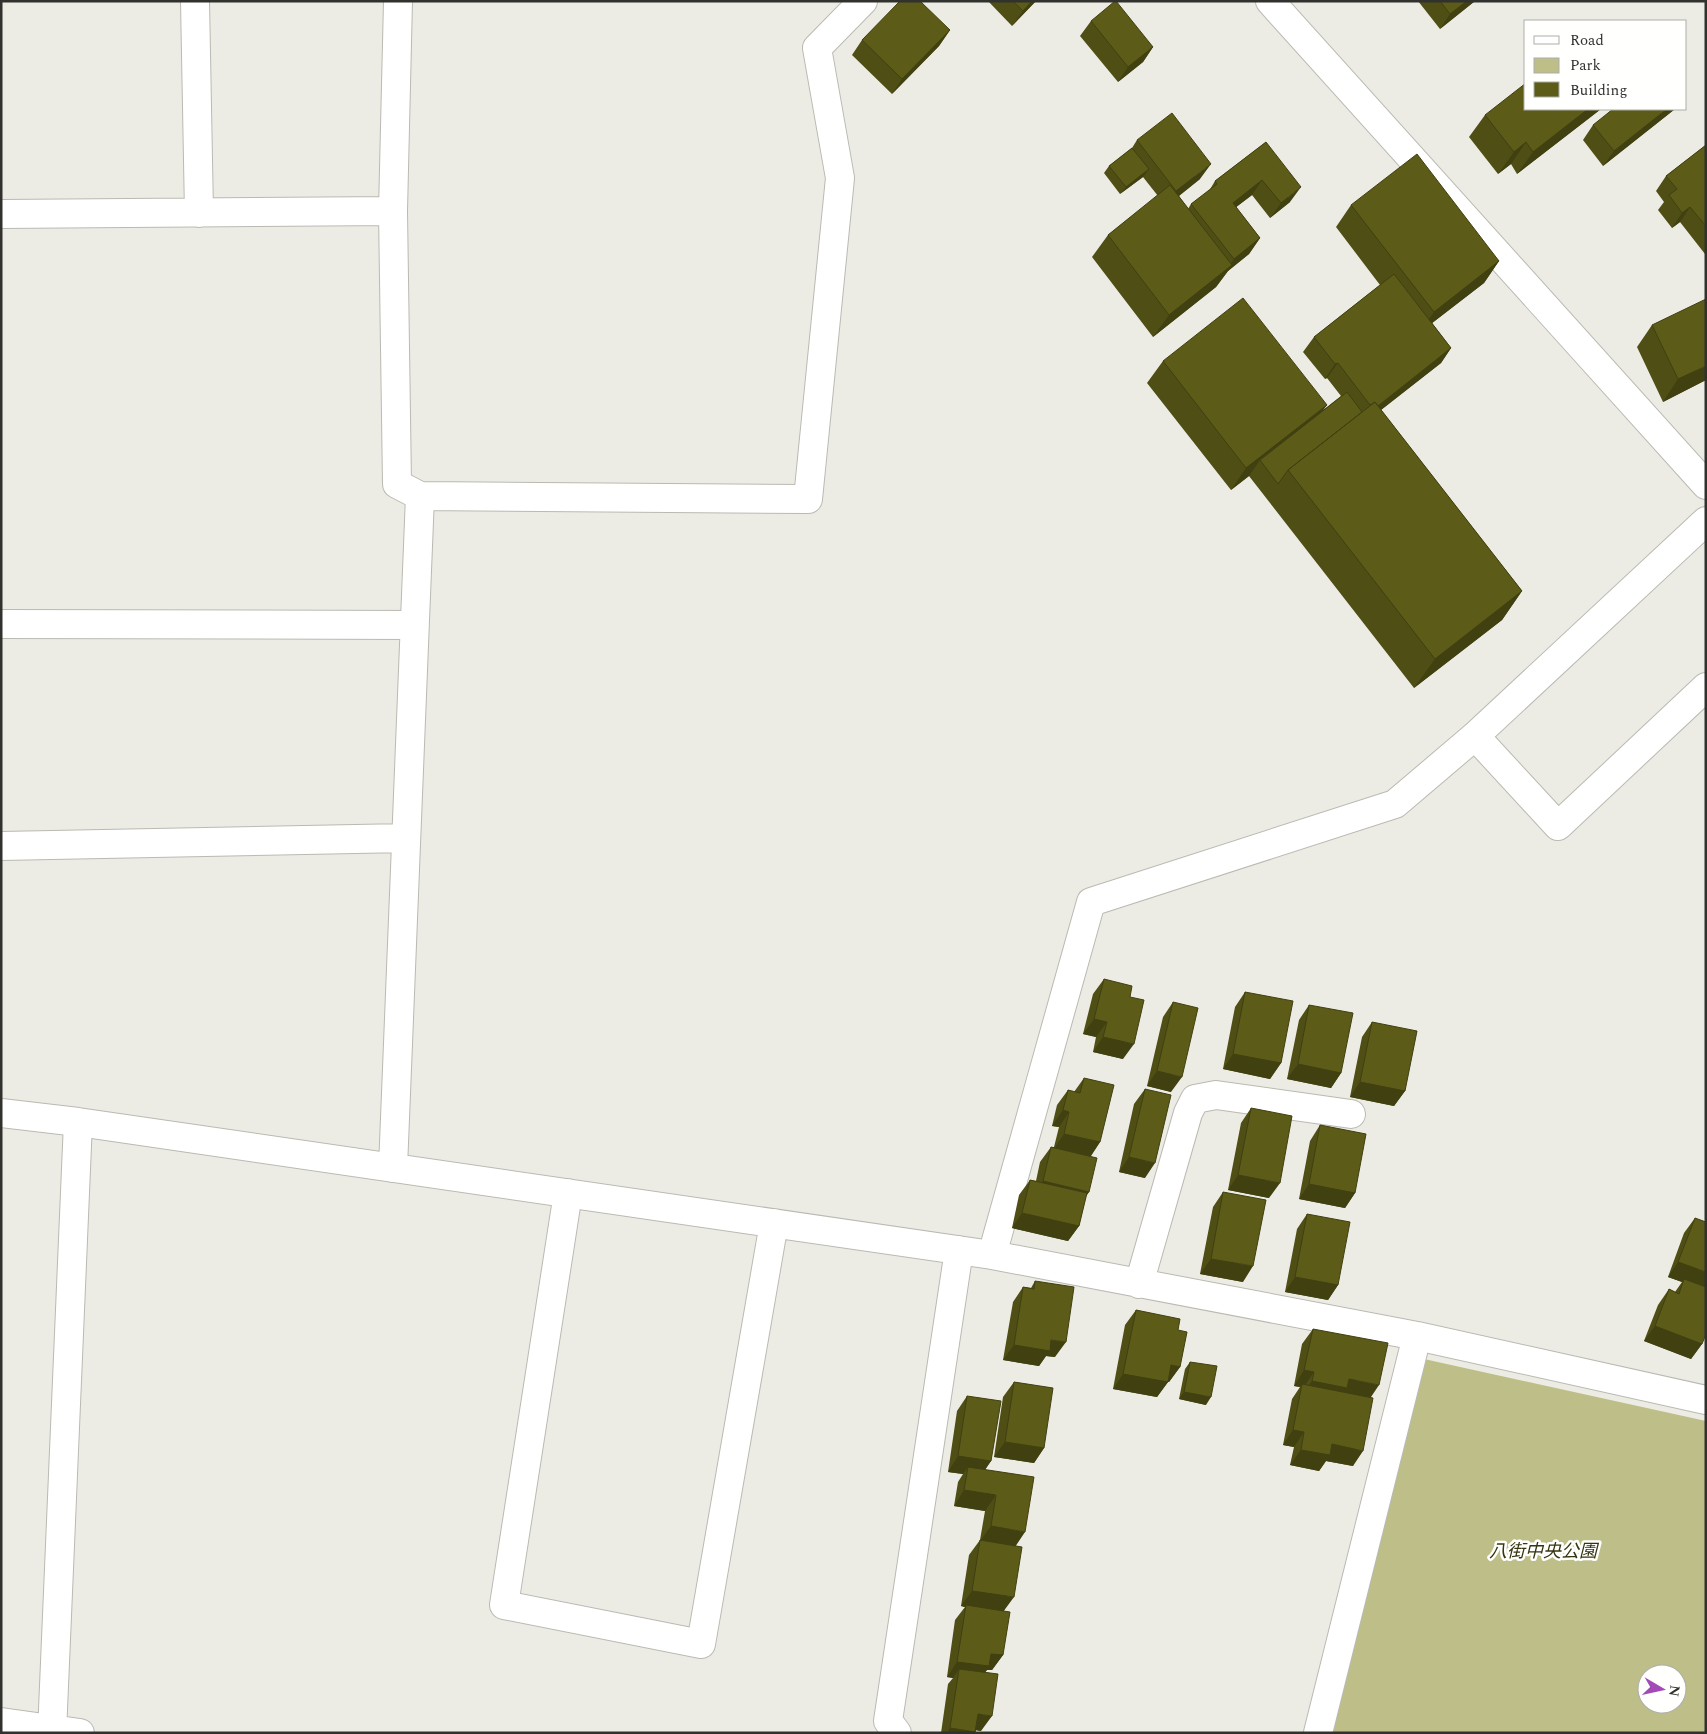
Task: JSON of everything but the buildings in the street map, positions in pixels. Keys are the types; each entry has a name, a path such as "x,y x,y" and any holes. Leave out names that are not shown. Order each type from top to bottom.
{"street":[{"path":"196,1 199,212"},
{"path":"398,1 393,211 397,484 420,496 808,499 840,178 817,48 863,1"},
{"path":"1270,1 1706,485"},
{"path":"1,214 393,211"},
{"path":"393,1168 420,496"},
{"path":"992,1255 1091,902 1395,804 1474,736 1706,521"},
{"path":"1,624 414,625"},
{"path":"1474,736 1558,826 1706,686"},
{"path":"1,846 406,838"},
{"path":"1139,1284 1188,1113 1195,1099 1216,1095 1351,1114"},
{"path":"1,1113 78,1122 992,1255 1417,1336 1706,1400"},
{"path":"52,1731 78,1122"},
{"path":"568,1193 504,1605 701,1644 774,1223"},
{"path":"898,1733 888,1720 959,1250"},
{"path":"1318,1733 1417,1336"},
{"path":"1,1722 52,1731 80,1733"}],"green space":[{"name":"八街中央公園","path":"1424,1359 1706,1421 1706,1733 1331,1733"}]}
